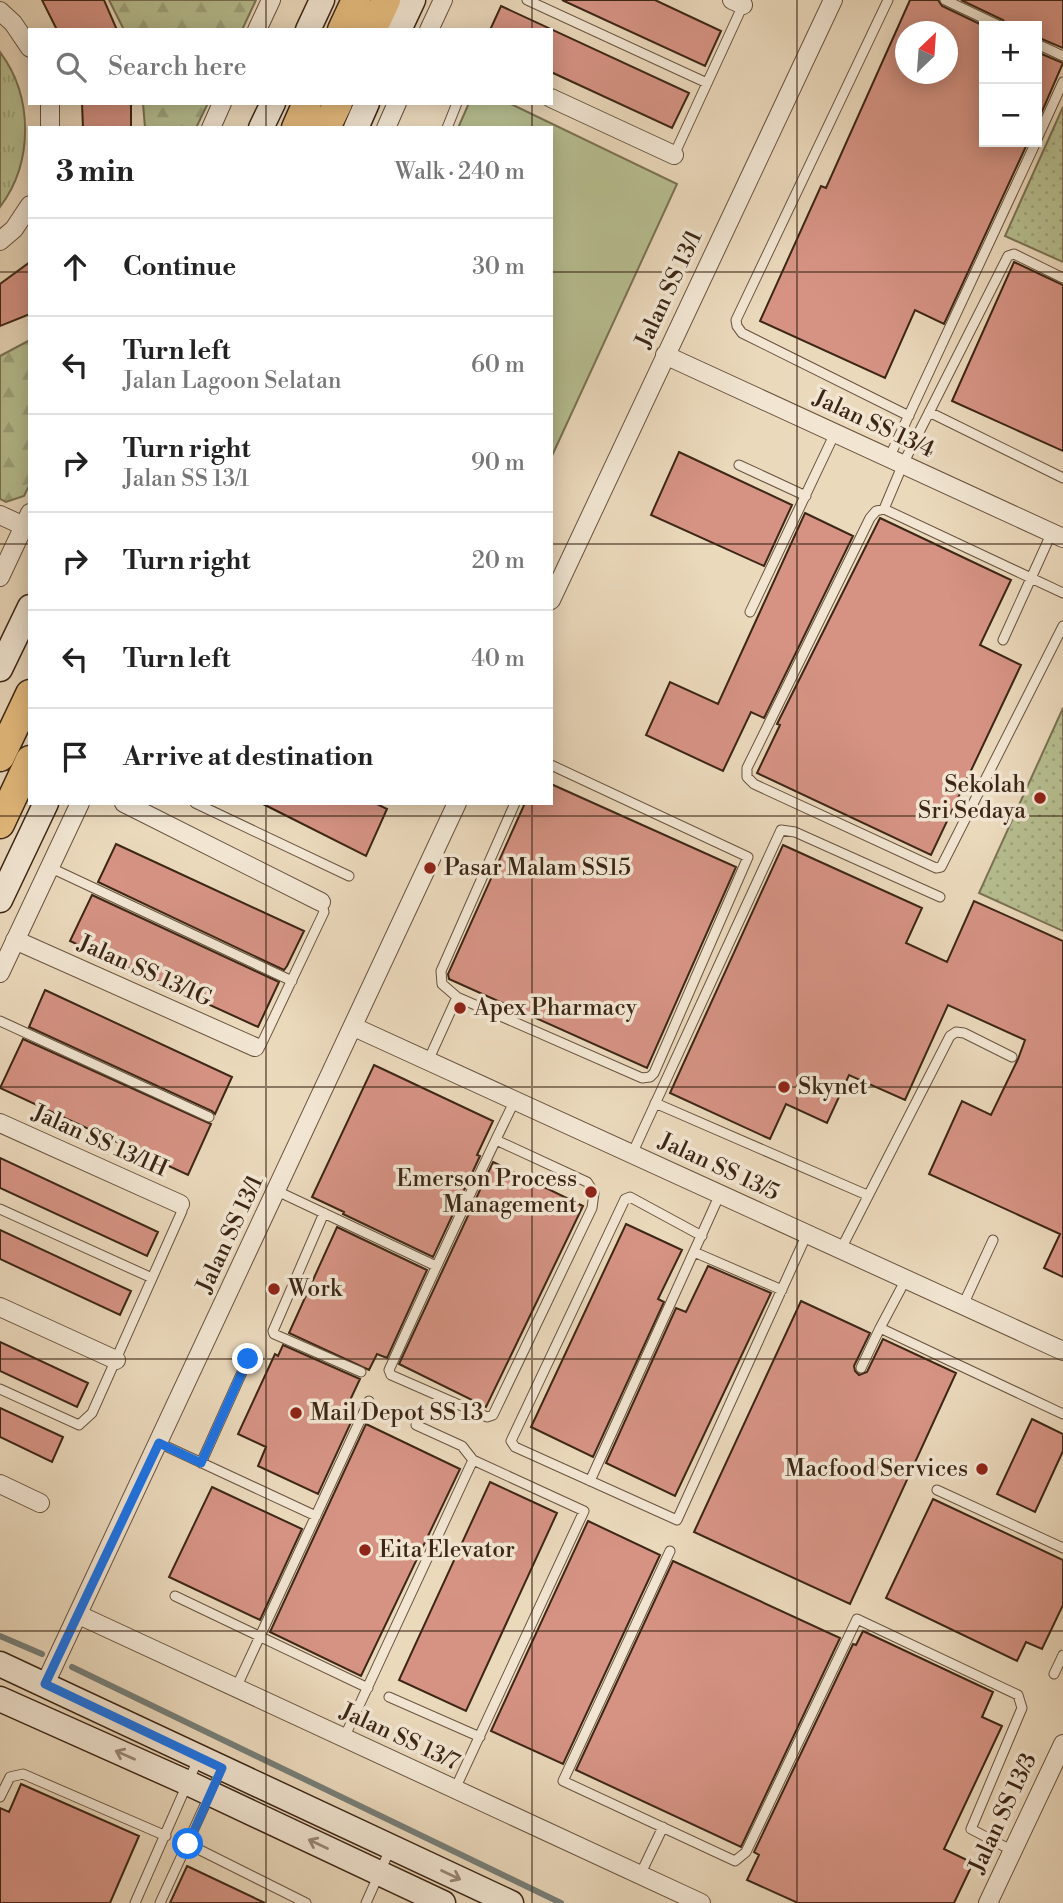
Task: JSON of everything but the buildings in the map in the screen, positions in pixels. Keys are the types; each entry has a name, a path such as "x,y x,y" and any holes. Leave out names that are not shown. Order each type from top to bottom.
{"main road":[{"path":"309,28 322,0"},
{"path":"343,28 356,0"},
{"path":"373,28 386,0"},
{"path":"400,28 412,0"},
{"path":"262,126 272,105"},
{"path":"297,126 306,105"},
{"path":"327,126 337,105"},
{"path":"357,126 366,105"},
{"path":"0,668 28,611"},
{"path":"0,757 28,698"},
{"path":"0,824 28,764"},
{"path":"0,900 45,805"},
{"path":"0,1664 511,1903"},
{"path":"0,1699 188,1783 443,1903"}],"street":[{"path":"258,28 271,0"},
{"path":"430,28 443,0"},
{"name":"Jalan SS 13/1","path":"553,596 833,0"},
{"path":"0,11 13,23 28,45"},
{"path":"553,99 674,155"},
{"path":"50,105 50,126"},
{"path":"212,126 221,105"},
{"path":"387,126 396,105"},
{"path":"0,241 14,229 28,208"},
{"name":"Jalan SS 13/4","path":"665,355 1057,535"},
{"path":"0,514 27,519 0,577"},
{"path":"0,974 78,805"},
{"path":"128,805 321,902"},
{"name":"Jalan SS 13/1","path":"45,1684 456,805"},
{"name":"Jalan SS 13/1G","path":"15,940 255,1047"},
{"name":"Jalan SS 13/5","path":"354,1027 1063,1351"},
{"name":"Jalan SS 13/1H","path":"0,1123 180,1204"},
{"path":"0,1307 116,1360"},
{"path":"0,1484 40,1503"},
{"name":"Jalan SS 13/7","path":"79,1615 701,1903"},
{"name":"Jalan SS 13/3","path":"988,1903 1063,1744"}],"lane":[{"path":"527,0 707,83"},
{"path":"888,0 736,320 742,333 909,416"},
{"path":"945,0 989,21"},
{"path":"674,155 707,83 738,2"},
{"path":"1042,46 1063,56"},
{"path":"1042,128 1063,82"},
{"path":"448,126 456,105"},
{"path":"884,509 909,416 1033,147"},
{"path":"896,461 929,412 1008,256 1014,254 1063,278"},
{"path":"929,412 1063,478"},
{"path":"750,612 835,433"},
{"path":"739,465 806,496"},
{"path":"1063,593 884,509 876,511 870,518 747,768 747,777 754,783 936,868 941,867 1063,626"},
{"path":"1003,640 1032,578 1057,535"},
{"path":"514,805 442,971 442,984 457,997 642,1078 650,1077 747,857 553,766"},
{"path":"199,805 349,876"},
{"path":"632,1154 781,830 795,832 940,897"},
{"path":"49,867 292,981"},
{"path":"255,1047 261,1045 324,912 321,902"},
{"path":"428,1060 457,997"},
{"path":"0,1021 209,1116"},
{"path":"841,1250 950,1036 956,1032 964,1033 1012,1056"},
{"path":"496,1139 587,1182 594,1193 592,1208 493,1415 487,1417 391,1375 388,1370 436,1266 496,1139 515,1100"},
{"path":"655,1103 867,1195"},
{"path":"277,1191 436,1266"},
{"path":"590,1481 720,1194"},
{"path":"702,1236 630,1198 625,1199 511,1441 515,1447 677,1520 807,1234"},
{"path":"0,1389 79,1425 92,1413 182,1211 180,1204"},
{"path":"0,1209 152,1278"},
{"path":"324,1213 273,1331 274,1334 360,1372"},
{"path":"963,1305 993,1240"},
{"path":"694,1252 782,1290"},
{"path":"861,1368 906,1279"},
{"path":"880,1328 1063,1414"},
{"path":"201,1463 248,1359"},
{"path":"236,1688 369,1401"},
{"path":"416,1426 462,1447 473,1460 584,1511 455,1789"},
{"path":"159,1443 316,1516"},
{"path":"344,1738 473,1460"},
{"path":"937,1490 1063,1548"},
{"path":"670,1551 564,1781 735,1861 746,1852 857,1619 1018,1695 1022,1708 971,1829 1013,1851"},
{"path":"175,1596 368,1688"},
{"path":"1054,1674 1063,1655"},
{"path":"389,1697 480,1737"},
{"path":"135,1903 199,1758"},
{"path":"160,1903 222,1768"},
{"path":"0,1797 10,1777 23,1774 166,1836"},
{"path":"640,1875 663,1827"},
{"path":"188,1844 306,1903"},
{"path":"366,1903 391,1847"}],"green space":[{"path":"109,0 256,0 243,28 123,28"},
{"path":"0,52 19,88 25,129 19,170 0,207"},
{"path":"143,105 207,105 197,126 145,126"},
{"path":"468,105 513,105 677,184 553,454 553,126 459,126"},
{"path":"1063,107 1063,262 1005,236"},
{"path":"28,341 28,488 24,496 6,502 0,499 0,356"},
{"name":"Sekolah Sri Sedaya","path":"1063,708 1063,931 979,893"}],"waterway":[{"path":"0,1636 42,1654"},
{"path":"72,1667 561,1903"}],"place":[{"name":"Sekolah Sri Sedaya","path":"1040,798"},
{"name":"Pasar Malam SS15","path":"430,868"},
{"name":"Apex Pharmacy","path":"460,1008"},
{"name":"Skynet","path":"784,1087"},
{"name":"Emerson Process Management","path":"591,1192"},
{"name":"Work","path":"274,1289"},
{"name":"Mail Depot SS 13","path":"296,1413"},
{"name":"Macfood Services","path":"982,1469"},
{"name":"Eita Elevator","path":"365,1550"}],"route":[{"path":"188,1844 222,1768 45,1684 159,1443 201,1463 248,1359"}]}
